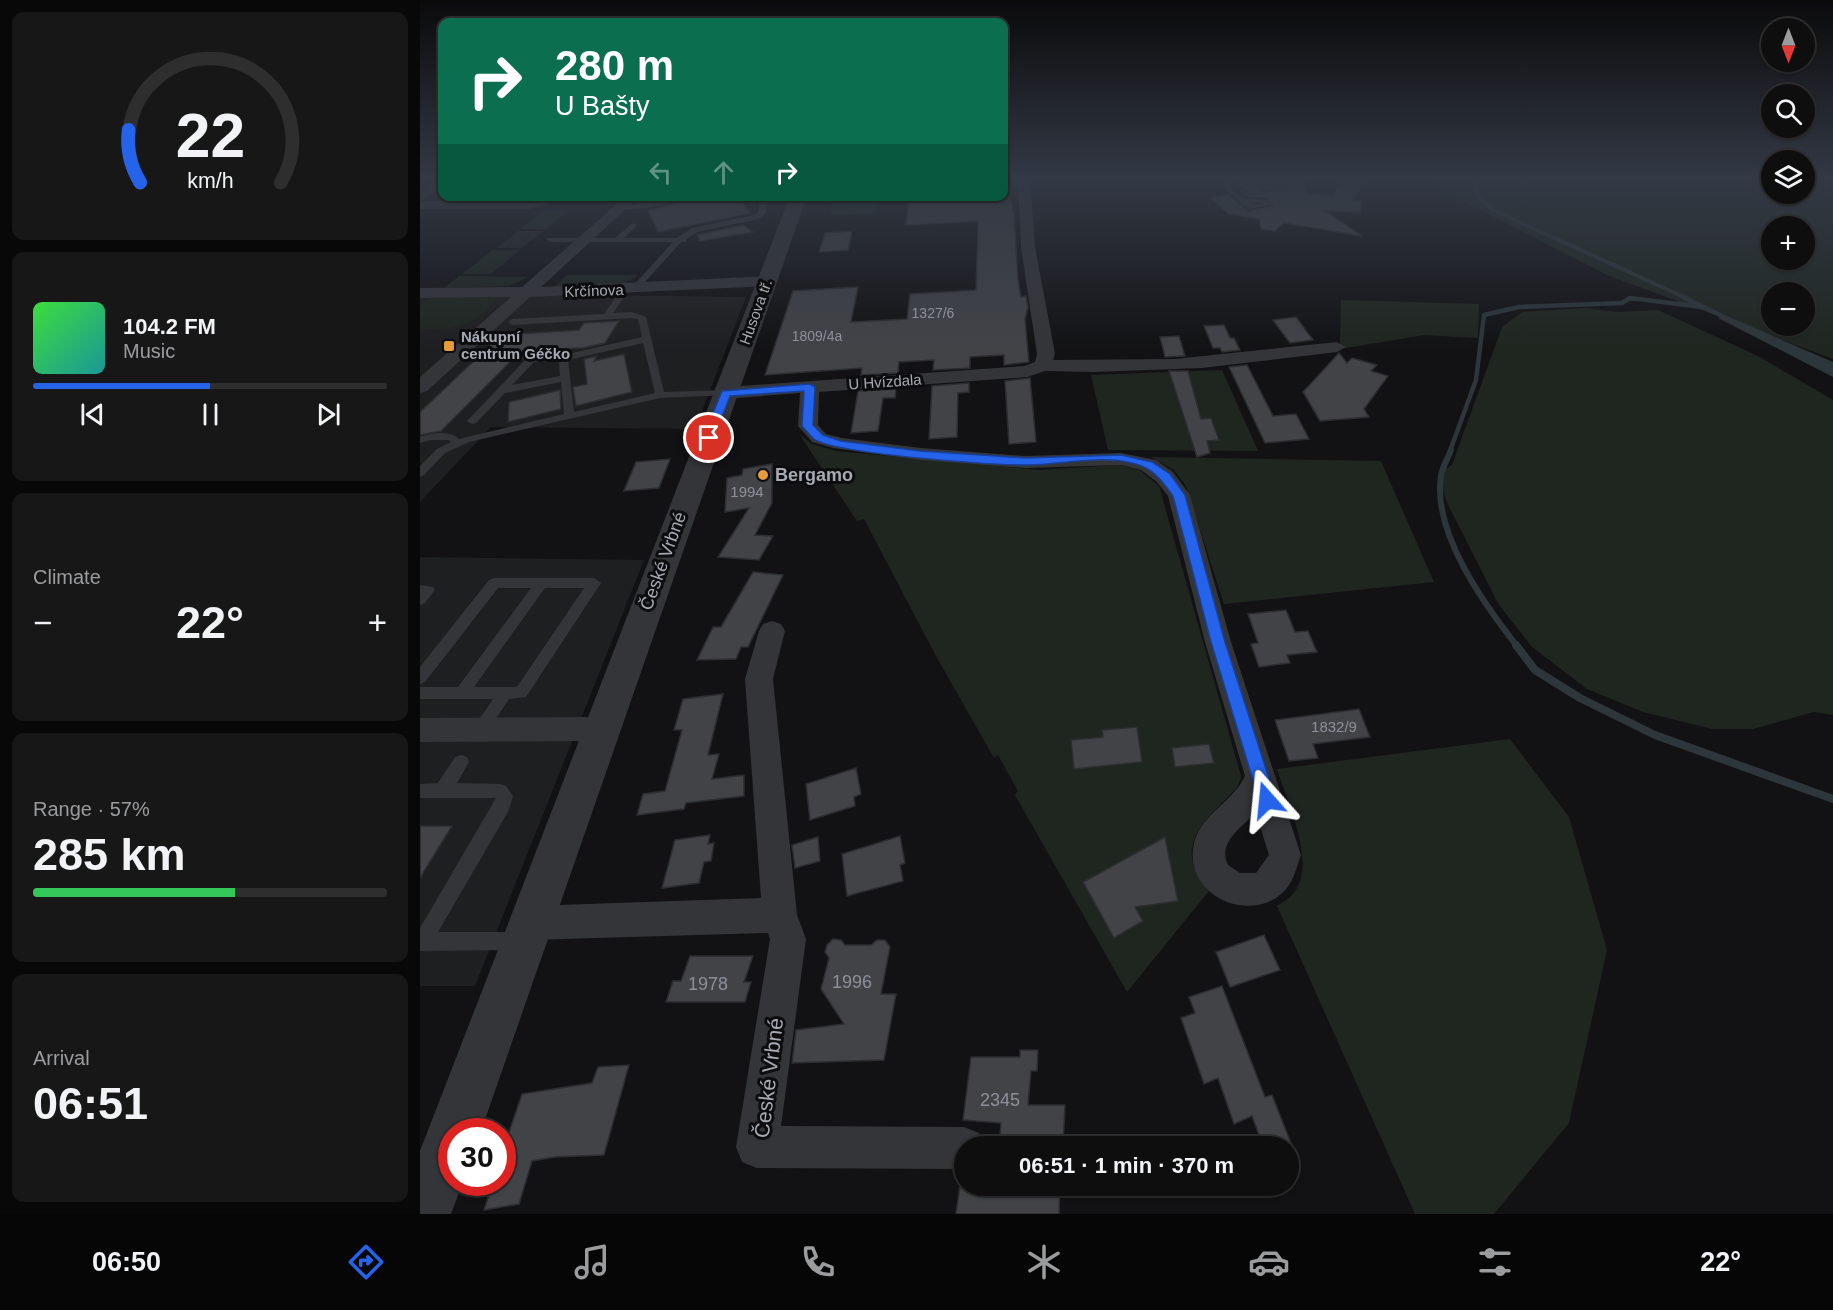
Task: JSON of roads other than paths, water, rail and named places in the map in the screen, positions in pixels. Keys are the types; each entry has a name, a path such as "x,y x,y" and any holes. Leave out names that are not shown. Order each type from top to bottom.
{"street":[{"path":"420,387 523,292 588,237"},
{"name":"Husova tř.","path":"725,393 784,237"},
{"path":"1028,237 1046,354 1043,365"},
{"name":"Krčínova","path":"420,292 630,289 767,281"},
{"name":"U Hvízdala","path":"725,393 1027,371 1043,365 1062,367 1158,366 1337,347"},
{"path":"1285,354 1296,373"},
{"path":"810,387 808,426 819,438 840,444 921,454 1026,462 1121,459 1148,465 1166,477 1179,495 1218,642 1260,777"},
{"name":"České Vrbné","path":"459,1118 725,393"},
{"name":"České Vrbné","path":"772,632 759,679 780,915 788,939 757,1147 954,1148"},
{"path":"420,730 601,729"},
{"path":"527,932 780,915"},
{"path":"423,1214 438,1175"}],"lane":[{"path":"617,240 621,237"},
{"path":"606,316 630,289 684,237"},
{"path":"550,240 698,238"},
{"path":"512,322 632,315 642,317 660,395"},
{"path":"472,421 531,359 563,358 647,339"},
{"path":"563,358 569,416"},
{"path":"502,390 566,378"},
{"path":"420,473 441,451 458,443 660,395 725,393"},
{"path":"420,440 430,437 451,437 458,443"},
{"path":"420,678 494,582 594,583 521,693 420,693"},
{"path":"462,693 541,583"},
{"path":"420,590 428,590 420,600"},
{"path":"480,730 505,693"},
{"path":"443,790 461,762"},
{"path":"420,791 500,791 505,796 503,805 421,942"},
{"path":"421,942 527,932"}],"waterway":[{"path":"1552,237 1688,299"},
{"path":"1685,298 1730,320"},
{"path":"1450,451 1476,380 1484,315 1519,307 1622,303 1628,299"},
{"path":"1628,299 1638,299"},
{"path":"1628,299 1638,299"},
{"path":"1638,299 1703,307"},
{"path":"1451,450 1441,476 1440,498 1444,520 1452,543 1476,589 1517,646"},
{"path":"1516,645 1535,670 1580,698 1655,735 1833,799"}],"place":[{"name":"Nákupní centrum Géčko","path":"449,346"},
{"name":"Bergamo","path":"763,475"}]}
